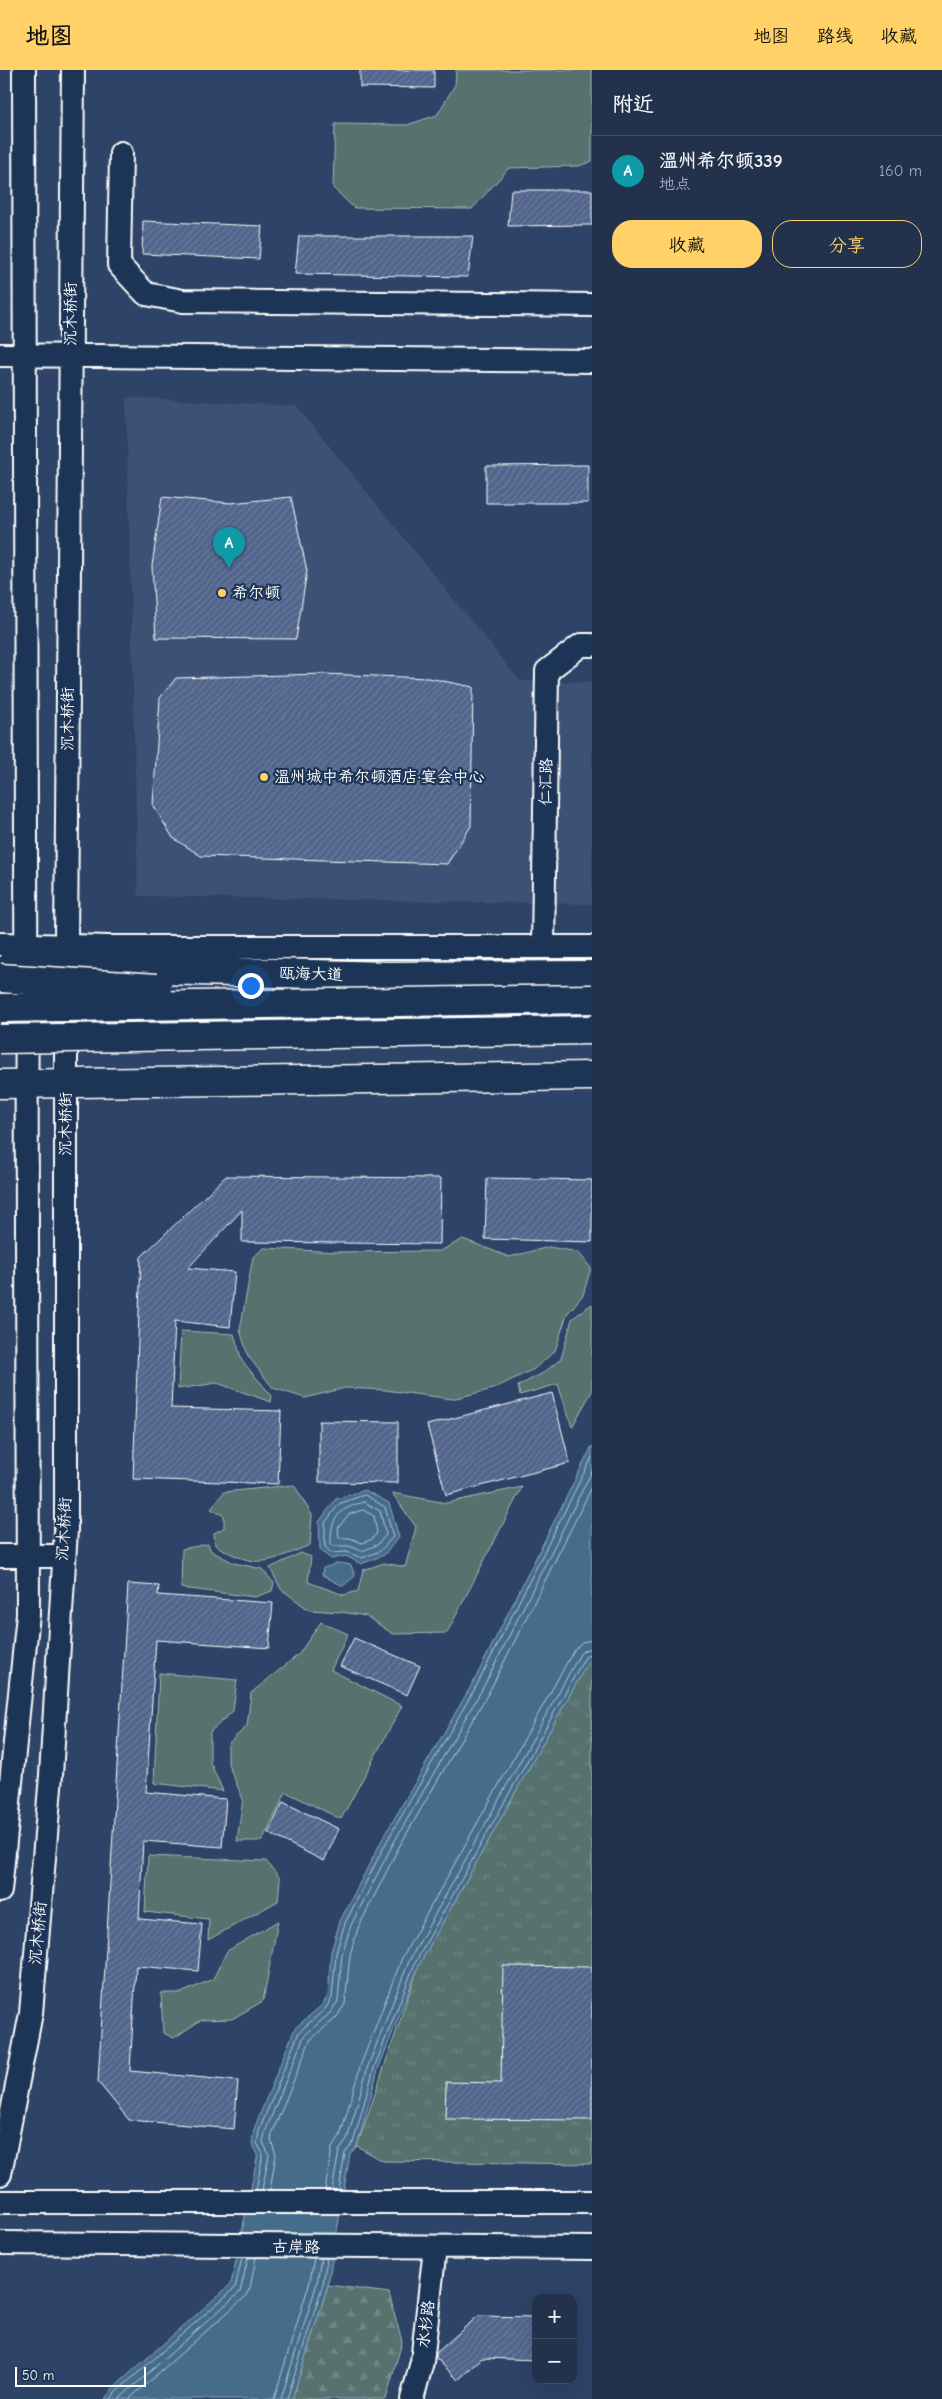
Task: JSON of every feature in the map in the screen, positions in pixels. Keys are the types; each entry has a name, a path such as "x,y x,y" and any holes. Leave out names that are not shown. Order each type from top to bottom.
{"main road":[{"name":"瓯海大道","path":"18,959 66,956 388,976 592,975"},
{"path":"0,978 353,1001"},
{"name":"瓯海大道","path":"0,1008 353,1001 592,999"},
{"path":"0,1039 592,1030"},
{"path":"0,1084 592,1076"}],"street":[{"path":"0,1891 28,1614 27,1084 18,959 25,355 24,70"},
{"name":"沉木桥街","path":"0,2174 30,2013 51,1775 66,1530 66,956 73,70"},
{"path":"121,153 120,265 146,294 183,301 592,305"},
{"path":"0,355 592,361"},
{"name":"仁汇路","path":"543,947 547,671 581,645 592,645"},
{"path":"0,944 18,959"},
{"path":"66,956 108,947 592,947"},
{"path":"388,976 461,947"},
{"path":"0,1556 63,1556"},
{"path":"0,2202 592,2202"},
{"name":"古岸路","path":"0,2243 378,2248 592,2248"},
{"name":"水杉路","path":"412,2399 422,2362 435,2248"}],"shaded area":[{"path":"126,397 297,406 520,681 592,682 592,904 138,896"}],"green space":[{"path":"456,70 592,70 592,161 579,166 509,168 472,209 354,208 333,188 335,124 407,125 437,115 455,85"},
{"path":"463,1239 509,1257 549,1247 578,1252 591,1268 583,1295 567,1314 555,1351 534,1369 493,1389 452,1399 385,1390 345,1388 305,1398 273,1388 248,1356 240,1330 253,1257 264,1248 337,1252 440,1251"},
{"path":"592,1304 592,1391 572,1427 558,1384 520,1395 518,1386 543,1373 561,1359 572,1319"},
{"path":"181,1331 234,1334 242,1361 272,1396 271,1402 217,1383 178,1389"},
{"path":"294,1485 312,1515 310,1545 272,1560 252,1561 215,1545 214,1533 224,1528 224,1516 211,1509 224,1492"},
{"path":"522,1487 447,1633 393,1634 366,1616 309,1610 281,1589 270,1568 301,1553 311,1557 308,1582 344,1595 358,1591 363,1570 384,1563 405,1567 416,1527 392,1493 446,1503"},
{"path":"208,1544 211,1551 234,1563 262,1569 274,1583 272,1591 255,1597 181,1588 182,1549"},
{"path":"321,1622 348,1634 331,1670 402,1706 341,1819 286,1792 262,1841 237,1841 243,1799 228,1764 228,1744 247,1726 251,1693 299,1654"},
{"path":"592,1655 592,2164 383,2161 357,2146 419,1965"},
{"path":"159,1673 237,1680 233,1711 210,1732 210,1762 223,1791 154,1783"},
{"path":"148,1856 266,1861 280,1878 278,1901 208,1940 209,1919 145,1912"},
{"path":"278,1921 263,2001 232,2019 201,2020 174,2038 163,2033 161,1993 181,1993 213,1979 227,1951"},
{"path":"328,2285 389,2293 402,2342 386,2399 292,2399"}],"water":[{"path":"592,1446 592,1655 419,1965 378,2070 357,2146 350,2154 328,2285 292,2399 105,2399 112,2389 231,2284 258,2154 252,2144 254,2129 295,2028 322,2005 328,1996 331,1952 340,1921 383,1838 474,1681"},
{"path":"365,1490 389,1503 399,1537 384,1555 361,1564 346,1556 331,1559 320,1550 319,1522 336,1499"},
{"path":"339,1563 351,1565 355,1576 343,1586 322,1575 323,1568"}],"building":[{"path":"360,70 434,70 434,88 360,87"},
{"path":"511,190 592,190 592,225 508,226"},
{"path":"143,221 262,226 259,259 142,254"},
{"path":"299,236 473,236 468,277 295,274"},
{"path":"588,465 588,503 486,503 486,466"},
{"path":"162,497 231,503 291,497 307,571 296,639 156,638 152,566"},
{"path":"324,674 428,678 473,687 471,826 447,864 201,856 173,838 153,805 160,698 176,678"},
{"path":"226,1176 441,1178 440,1244 242,1242 242,1210 188,1268 235,1272 230,1327 175,1321 171,1408 281,1411 278,1484 133,1479 141,1257"},
{"path":"487,1178 592,1180 592,1242 485,1239"},
{"path":"552,1393 570,1463 446,1495 427,1425"},
{"path":"319,1421 398,1422 398,1483 319,1482"},
{"path":"128,1584 159,1586 158,1595 273,1603 269,1648 156,1640 146,1792 226,1799 222,1847 143,1841 139,1919 202,1924 198,1971 136,1966 130,2071 238,2081 234,2129 129,2120 98,2082"},
{"path":"354,1638 420,1666 407,1695 340,1666"},
{"path":"283,1802 339,1829 324,1861 268,1833"},
{"path":"503,1966 592,1967 592,2120 445,2119 446,2082 501,2083"},
{"path":"478,2316 532,2317 532,2360 482,2358 458,2380 436,2358 436,2353"}],"place":[{"name":"温州希尔顿339","path":"229,568"},
{"name":"希尔顿","path":"222,593"},
{"name":"温州城中希尔顿酒店·宴会中心","path":"264,777"}]}
